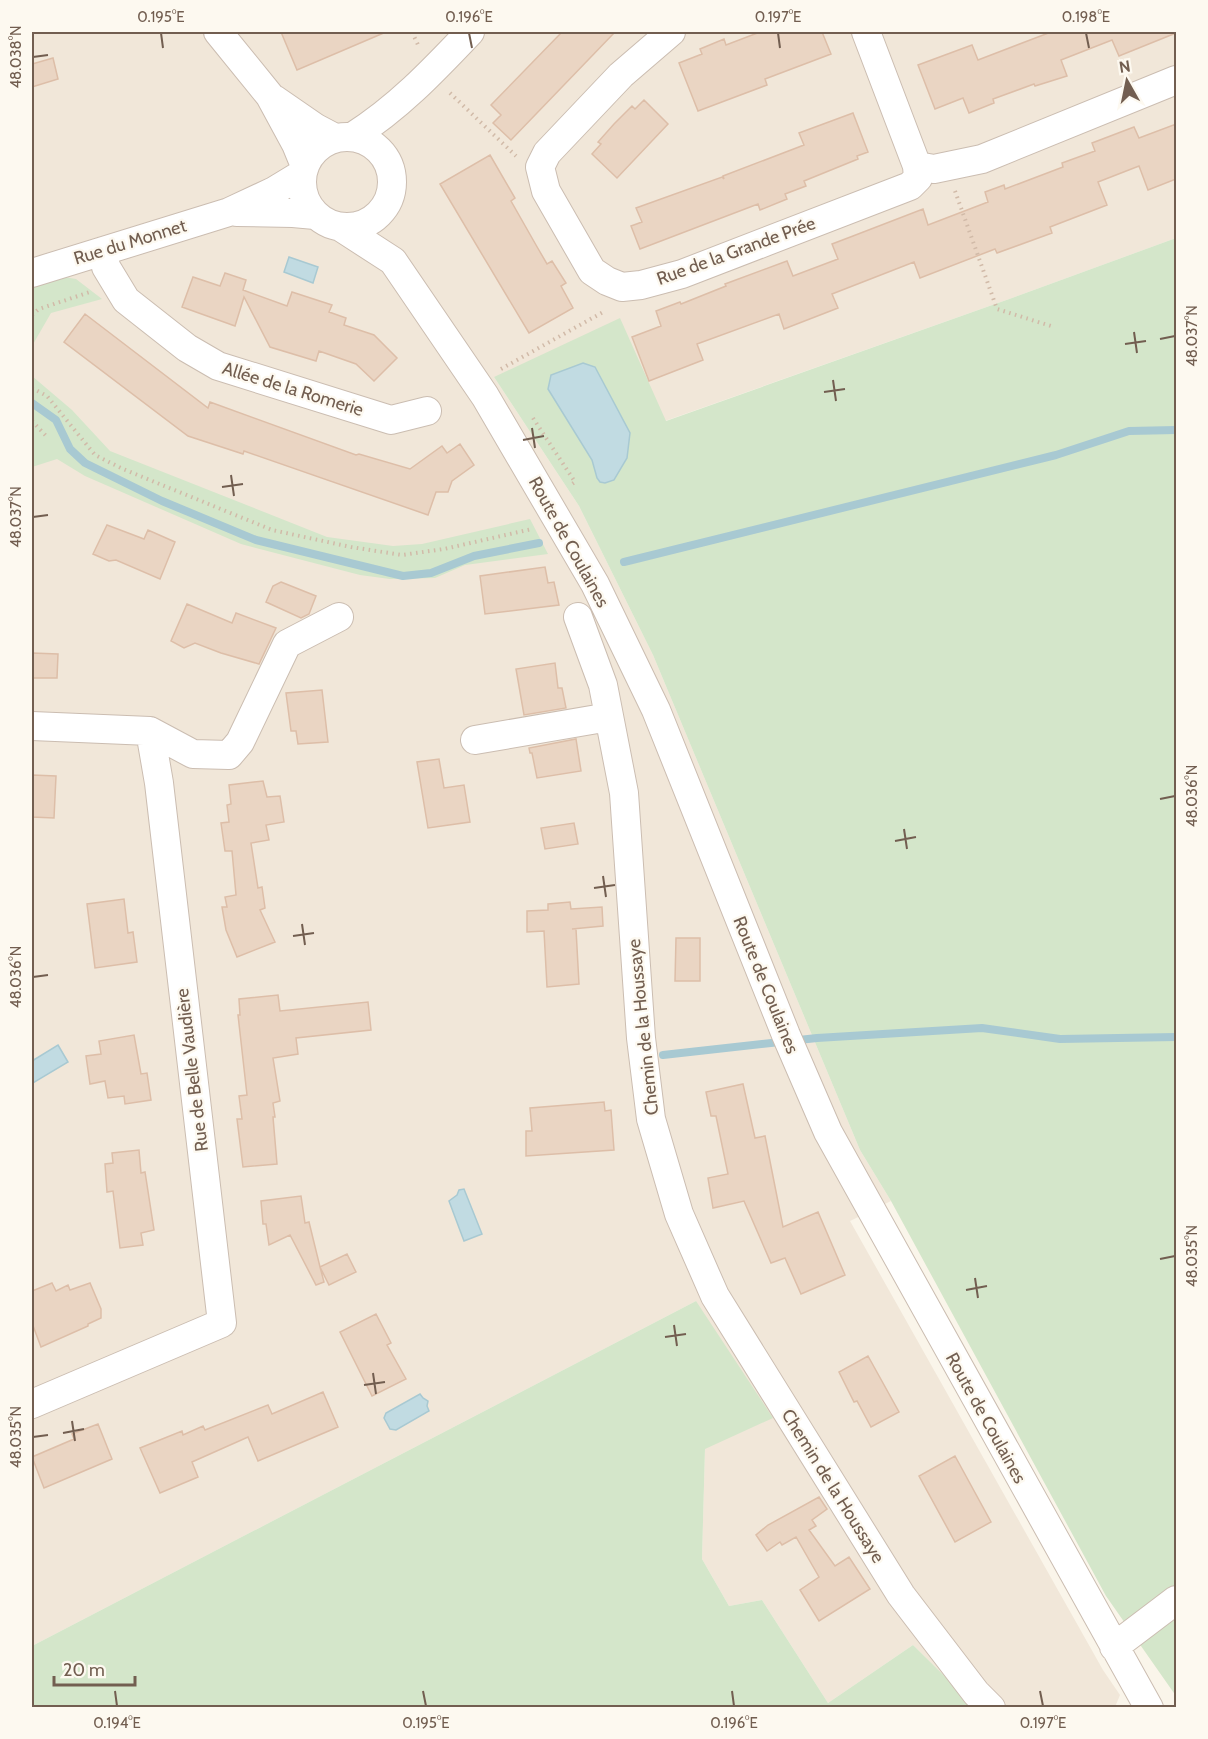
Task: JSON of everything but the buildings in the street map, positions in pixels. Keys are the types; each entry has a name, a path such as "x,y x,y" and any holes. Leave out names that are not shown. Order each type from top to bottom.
{"street":[{"path":"218,32 270,96 296,144 303,170 302,189 306,204 315,216 328,224 342,228 357,227 371,221 383,211 390,198 393,183 390,168 383,154 372,144 344,138 316,128 270,96"},
{"path":"303,170 316,148 368,127 413,91 470,32"},
{"path":"622,287 592,271 546,191 540,167 547,153 621,75 671,32"},
{"path":"866,32 917,166 934,169 982,159 1176,80"},
{"path":"383,154 413,91"},
{"name":"Rue de la Grande Prée","path":"622,287 641,285 682,274 910,186 918,178 917,166"},
{"name":"Rue du Monnet","path":"32,273 229,212 274,191 303,170"},
{"name":"Route de Coulaines","path":"386,205 393,261"},
{"name":"Rue du Monnet","path":"229,212 294,213 315,216"},
{"name":"Route de Coulaines","path":"342,228 393,261 485,396 595,584 656,710 786,1035 828,1132 1149,1707"},
{"name":"Allée de la Romerie","path":"103,250 106,267 126,300 187,348 219,366 391,420 427,411"},
{"path":"32,726 150,731 193,754 230,755 240,742 287,645 339,616"},
{"name":"Chemin de la Houssaye","path":"578,617 603,685 624,793 641,1038 651,1119 679,1214 715,1296 900,1595 976,1693 991,1707"},
{"path":"474,740 609,717"},
{"name":"Rue de Belle Vaudière","path":"32,1404 222,1323 159,783 150,731"},
{"path":"1114,1647 1176,1600"}],"path":[{"path":"412,32 421,51 446,88 519,160 540,167"},
{"path":"953,166 954,188 997,309 1051,326"},
{"path":"32,315 39,309 116,283"},
{"path":"501,369 606,310 622,287"},
{"path":"32,388 47,396 94,455 272,530 351,548 402,555 444,549 539,527"},
{"path":"32,421 48,438"}],"shaded area":[{"path":"32,32 1176,32 1176,238 665,421 494,377 579,506 653,655 860,1150 891,1201 850,1221 1103,1670 1120,1695 1115,1707 976,1707 913,1645 828,1703 762,1600 729,1606 702,1559 705,1449 696,1301 32,1646"}],"green space":[{"path":"1176,238 1176,1696 1106,1596 891,1201 860,1150 653,655 579,506 494,377 620,318 666,421"},
{"path":"52,275 76,279 102,299 51,313 32,346 32,282"},
{"path":"32,376 72,410 110,451 327,537 393,546 422,544 530,519 548,554 465,565 435,578 390,579 360,575 241,544 85,476 57,459 32,467"},
{"path":"696,1301 773,1418 705,1449 702,1559 729,1606 762,1600 828,1703 913,1645 976,1707 32,1708 32,1646"}],"water":[{"path":"289,257 318,267 313,283 284,272"},
{"path":"583,363 595,367 630,433 627,458 614,480 605,483 600,482 597,478 592,460 548,389 551,375"},
{"path":"58,1045 68,1062 33,1083 32,1061"},
{"path":"464,1189 482,1234 464,1241 449,1201 457,1195 459,1190"},
{"path":"420,1394 428,1401 429,1411 396,1430 390,1429 384,1418 386,1413"}],"waterway":[{"path":"32,403 56,420 70,449 85,463 162,501 256,540 403,576 431,573 474,556 539,543"},
{"path":"624,562 1056,455 1129,431 1176,430"},
{"path":"663,1055 817,1038 982,1028 1060,1039 1176,1037"}]}
